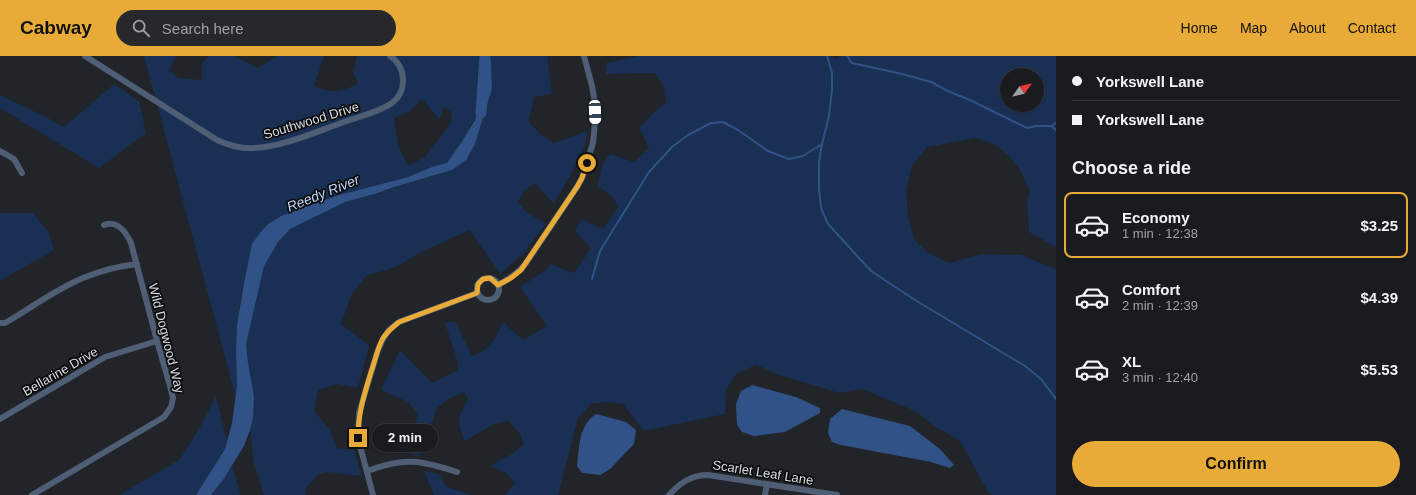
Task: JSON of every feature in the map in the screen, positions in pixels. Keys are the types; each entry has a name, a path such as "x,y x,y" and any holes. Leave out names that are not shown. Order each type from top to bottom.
{"street":[{"name":"Southwood Drive","path":"85,56 217,140 232,146 248,148 270,146 294,139 378,110 392,103 402,90 403,78 399,65 390,56"},
{"path":"498,285 511,278 521,270 582,178 593,143 595,122 595,103 584,56"},
{"path":"0,150 14,159 22,173"},
{"name":"Wild Dogwood Way","path":"32,495 166,415 171,408 173,398 132,243 126,232 118,226 109,223 104,225"},
{"path":"0,323 5,323 84,278 126,265 137,264"},
{"path":"490,278 498,285 498,293 495,298 491,300 484,300 477,293 478,284 483,279 490,278"},
{"path":"373,495 358,438 359,413 378,350 383,339 389,330 399,322 477,293"},
{"name":"Bellarine Drive","path":"0,419 105,357 157,341"},
{"path":"367,471 390,463 412,461 439,466 457,472"},
{"name":"Scarlet Leaf Lane","path":"669,495 682,482 692,477 702,475 837,495"},
{"path":"765,495 767,484"}],"shaded area":[{"path":"144,56 176,56 169,70 178,78 202,80 202,63 209,56 234,56 258,68 277,56 324,56 314,86 326,90 336,91 358,84 353,72 357,56 480,56 485,71 485,90 469,131 455,154 447,163 429,168 407,177 339,196 294,211 267,226 258,236 250,254 239,309 236,340 236,398","holes":["422,99 439,119 444,107 452,113 450,124 425,157 408,166 398,145 394,118 410,111"]},
{"name":"Reedy River","path":"480,56 490,56 492,89 475,144 466,160 452,170 345,202 290,229 278,242 264,266 246,344 254,396 253,418 250,430 244,446 223,480 211,495 196,495 225,449 232,423 237,386 237,325 252,244 268,224 281,216 336,196 408,177 432,167 447,163 475,120 483,97 487,82 485,67"},
{"path":"490,56 547,56 552,94 534,97 529,122 539,133 554,143 587,131 584,148 580,157 554,204 535,183 524,191 518,202 526,212 546,224 523,254 500,274 470,230 421,252 396,267 366,276 352,294 341,324 369,345 358,388 337,384 318,390 314,411 329,428 337,448 354,450 362,476 327,472 318,474 306,488 306,495 264,495 254,463 250,430 253,418 246,344 264,265 278,242 290,229 322,212 345,202 452,170 475,144 486,111 492,89"},
{"path":"639,56 829,56 836,59 840,56 1056,56 1056,247 1029,232 1027,203 1030,191 1020,170 1010,157 996,145 976,138 927,147 912,166 906,190 908,216 914,239 927,252 949,263 982,254 1021,255 1056,269 1056,495 992,495 988,492 960,441 934,426 915,411 862,389 839,393 780,375 756,365 736,374 726,390 725,414 644,431 623,404 606,402 591,404 578,418 558,495 505,495 515,483 506,473 490,466 512,454 524,444 520,434 509,421 494,424 465,441 459,423 460,415 468,399 464,392 450,398 437,408 420,456 397,451 412,432 418,414 408,402 381,390 400,350 432,383 458,370 457,360 445,323 455,321 472,356 492,343 503,322 523,340 547,326 520,287 546,270 550,264 574,273 591,248 575,231 581,219 603,229 618,207 613,197 598,186 602,165 610,154 634,162 649,148 639,127 666,103 663,85 654,73 606,74 606,63"},
{"path":"114,84 139,101 146,133 99,168 0,108 0,95 64,127"},
{"path":"0,213 33,213 49,233 54,250 0,281"},
{"path":"752,385 796,397 820,408 820,413 785,432 754,436 742,432 737,425 736,404 741,391"},
{"path":"216,396 227,441 225,449 196,495 120,495 180,459 199,429"},
{"path":"842,409 910,426 940,449 954,465 950,468 931,462 832,442 828,433 830,419"},
{"path":"596,414 626,422 636,430 634,444 610,469 600,475 582,473 577,466 579,444 583,430 590,419"},
{"path":"232,465 241,495 211,495 223,480"},
{"path":"424,471 439,474 445,486 471,495 434,495"}],"waterway":[{"name":"Reedy River","path":"481,113 485,56"},
{"path":"827,56 832,73 832,90 829,116 819,162 819,189 821,208 828,224 871,271 915,300 1025,366 1041,379 1056,399"},
{"path":"847,56 852,63 931,82 1027,128 1051,126 1056,130"},
{"path":"592,279 600,251 649,172 672,147 688,135 711,123 723,122 738,130 768,151 789,159 803,156 822,144"},
{"path":"1051,126 1056,123"}],"route":[{"path":"358,438 359,413 362,402 378,350 389,330 399,322 477,293 478,284 483,279 490,278 498,285 511,278 521,270 577,187 587,163"}]}
